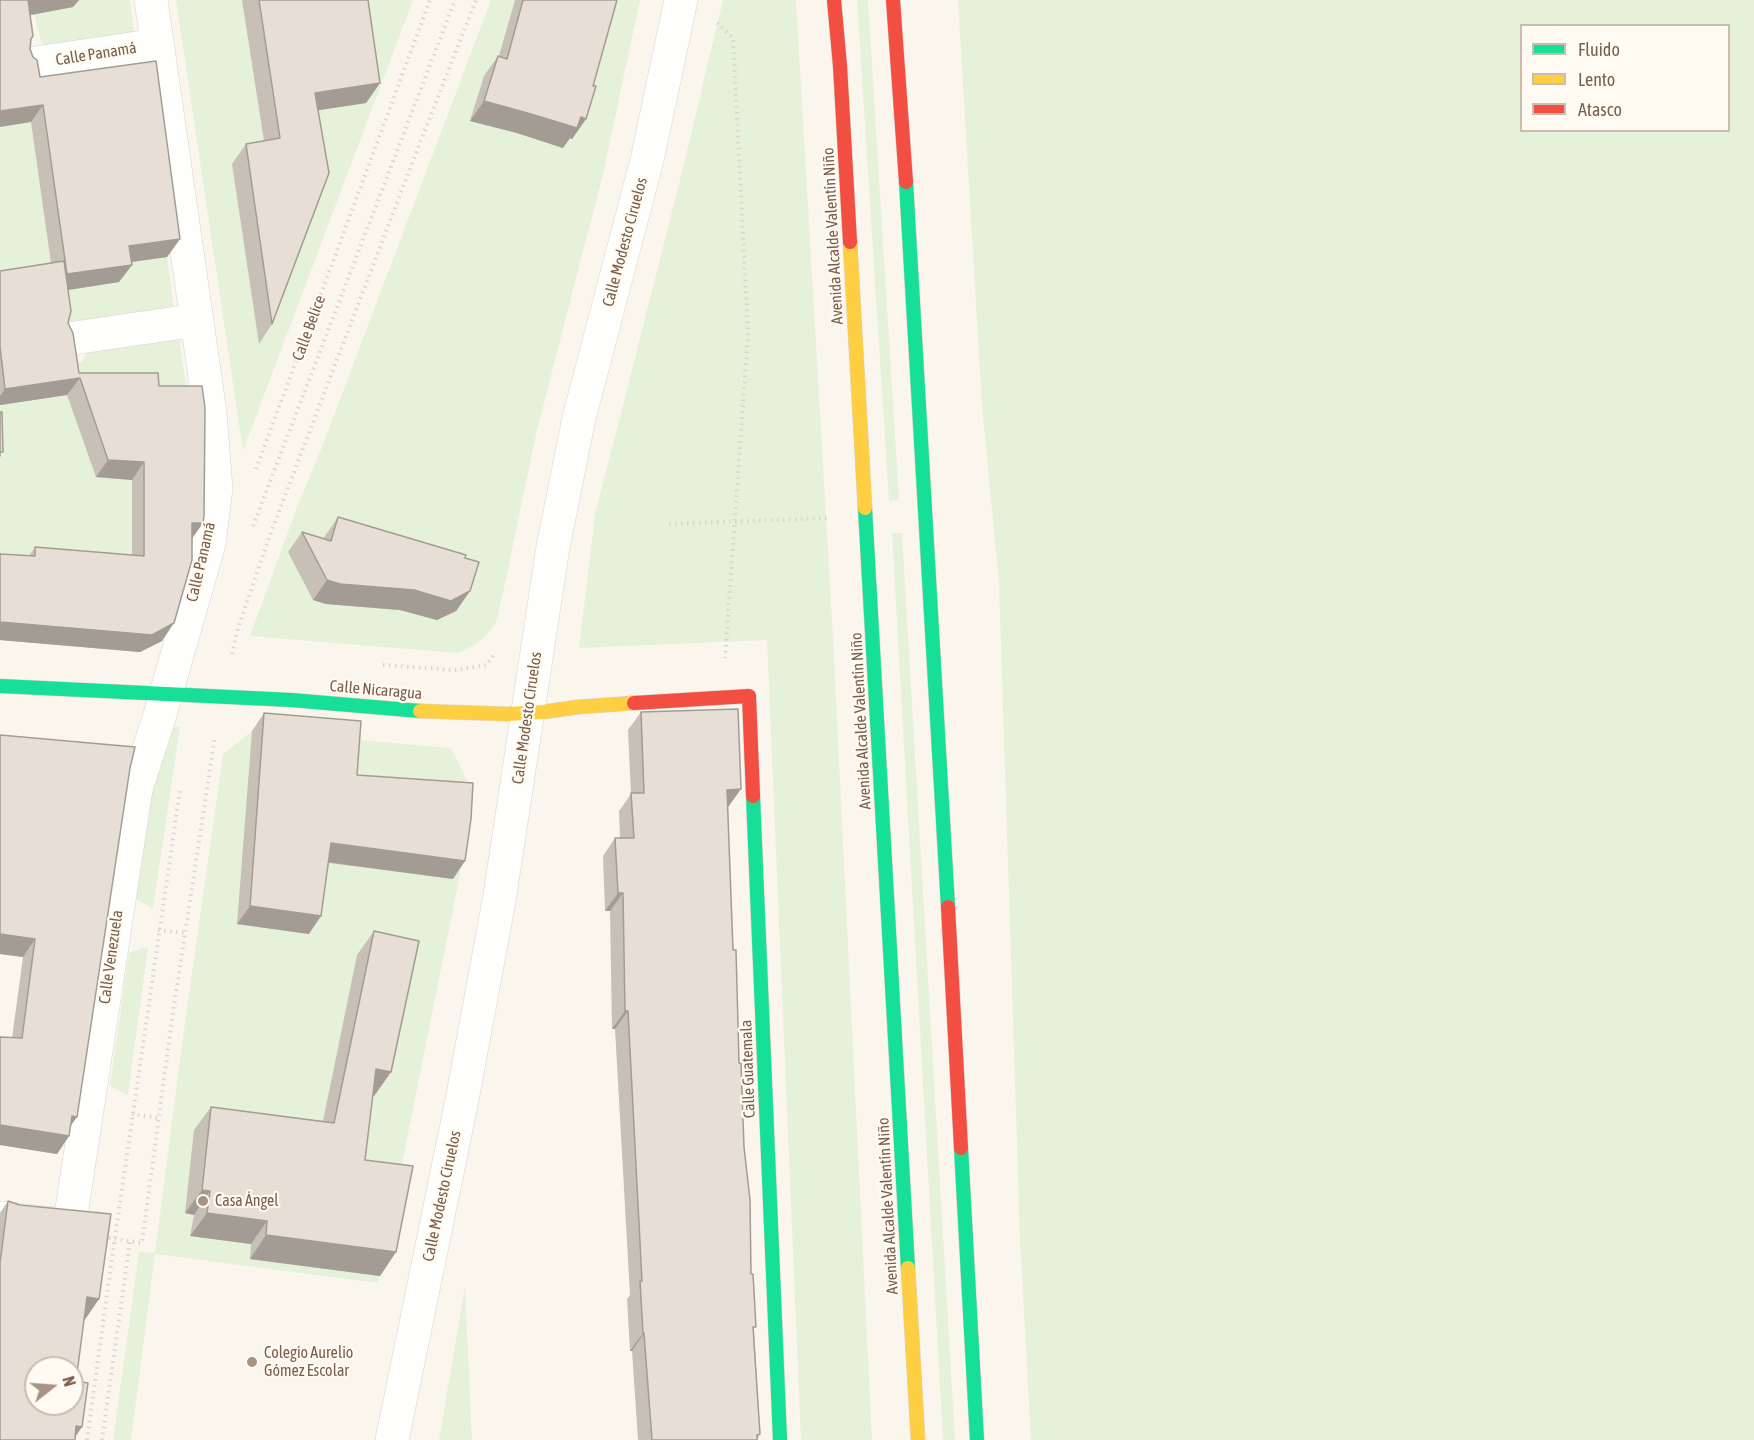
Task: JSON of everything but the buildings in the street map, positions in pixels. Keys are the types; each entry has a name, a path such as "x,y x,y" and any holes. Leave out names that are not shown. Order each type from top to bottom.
{"street":[{"name":"Calle Panamá","path":"151,0 210,412 216,488 209,544 166,693"},
{"name":"Calle Modesto Ciruelos","path":"392,1440 462,1100 497,913 553,547 579,418 646,160 681,0"},
{"name":"Avenida Alcalde Valentín Niño","path":"834,0 840,66 869,561 918,1440"},
{"path":"893,0 940,768 977,1440"},
{"name":"Calle Panamá","path":"36,63 158,45"},
{"path":"74,338 197,320"},
{"name":"Calle Nicaragua","path":"0,686 321,702 437,712 528,714 578,707 749,696"},
{"name":"Calle Venezuela","path":"0,1218 62,1226 67,1224 71,1215 136,789 166,693"},
{"name":"Calle Guatemala","path":"749,696 780,1440"}],"path":[{"name":"Calle Belice","path":"254,475 430,0"},
{"path":"232,654 238,628 270,535 476,0"},
{"path":"710,16 733,38 748,333 723,698"},
{"path":"669,524 735,521"},
{"path":"382,665 455,670 487,665 499,647"},
{"path":"176,659 244,655"},
{"path":"142,1243 173,1008 215,732"},
{"path":"102,1440 130,1241"}],"green space":[{"path":"0,0 130,0 135,37 44,51 31,7 14,7 32,122 158,185 175,317 85,329 63,365 82,362 93,340 178,331 189,403 191,540 162,641 140,652 0,640"},
{"path":"176,0 413,0 243,451"},
{"path":"491,0 640,0 603,174 537,430 498,617 482,640 457,653 250,636 296,510"},
{"path":"723,0 796,0 833,637 872,1440 801,1440 767,640 579,648 595,515"},
{"path":"857,0 868,0 899,500 889,501"},
{"path":"958,0 1754,0 1754,1440 1031,1440 1020,1239 999,583 982,406"},
{"path":"892,533 902,533 955,1440 943,1440"},
{"path":"168,727 180,727 153,909 135,898 149,795"},
{"path":"252,731 451,748 471,789 459,880 378,1283 155,1254 131,1440 113,1440 139,1252 155,1253 223,754"},
{"path":"148,947 128,1095 110,1086 129,952"},
{"path":"465,1286 472,1440 439,1440"}],"traffic: fast":[{"path":"906,182 948,907"},
{"path":"865,508 908,1268"},
{"path":"0,686 291,700 420,711"},
{"path":"753,796 780,1440"},
{"path":"961,1148 977,1440"}],"traffic: slow":[{"path":"850,242 865,508"},
{"path":"420,711 507,714 634,703"},
{"path":"908,1268 918,1440"}],"traffic: jam":[{"path":"834,0 850,242"},
{"path":"893,0 906,182"},
{"path":"634,703 749,696 753,796"},
{"path":"948,907 961,1148"}],"place":[{"name":"Casa Ángel","path":"203,1201"},
{"name":"Colegio Aurelio Gómez Escolar","path":"252,1362"}]}
